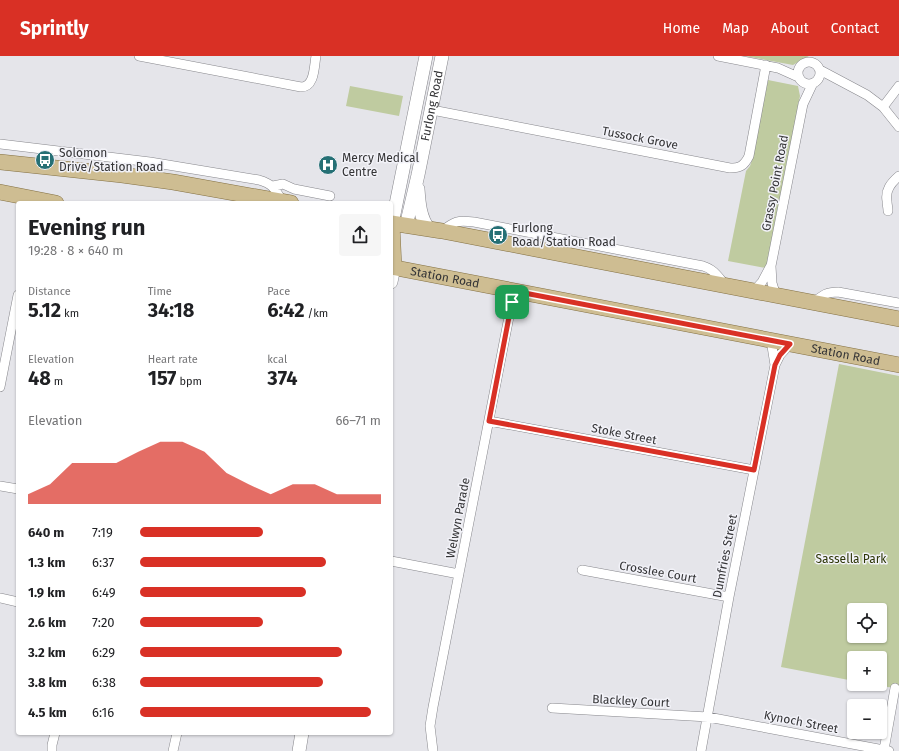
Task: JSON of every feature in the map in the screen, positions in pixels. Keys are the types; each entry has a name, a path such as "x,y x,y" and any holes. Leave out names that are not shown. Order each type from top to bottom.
{"main road":[{"name":"Furlong Road","path":"396,224 426,56"},
{"name":"Furlong Road","path":"396,224 418,175 442,56"},
{"path":"0,162 173,182 281,201"},
{"path":"418,175 418,191 424,223 435,230"},
{"path":"0,192 36,201"},
{"path":"393,260 396,224 435,230 899,319"},
{"name":"Station Road","path":"393,272 514,291 899,365"},
{"path":"299,751 302,735"}],"street":[{"path":"139,56 301,87 307,86 310,83 316,56"},
{"path":"718,56 778,68 807,85 840,81"},
{"path":"778,68 805,62 817,63 840,81 867,95 883,107 899,127"},
{"path":"800,80 798,71 805,62"},
{"path":"815,83 820,76 817,63"},
{"name":"Tussock Grove","path":"432,110 734,168 743,165 749,156 766,65"},
{"name":"Grassy Point Road","path":"776,296 772,283 771,266 803,104 800,80"},
{"name":"Grassy Point Road","path":"803,104 815,83"},
{"path":"883,107 899,86"},
{"path":"0,144 187,168 259,180 273,186 286,201"},
{"path":"888,211 887,198 890,184 899,176"},
{"path":"273,186 283,184 294,190 330,196"},
{"name":"Grassy Point Road","path":"753,292 762,282 771,266"},
{"name":"Welwyn Parade","path":"433,751 430,726 433,707 514,291"},
{"path":"813,302 824,294 838,292 899,304"},
{"path":"0,388 16,305"},
{"name":"Dumfries Street","path":"771,340 775,365"},
{"name":"Dumfries Street","path":"701,751 729,597 775,365 780,355 790,344"},
{"name":"Stoke Street","path":"489,421 754,470"},
{"path":"0,486 16,489"},
{"path":"393,561 459,574"},
{"name":"Crosslee Court","path":"582,570 729,597"},
{"path":"0,598 16,602"},
{"path":"886,750 896,688"},
{"name":"Blackley Court","path":"552,708 708,717"},
{"name":"Kynoch Street","path":"708,717 886,750"},
{"path":"52,751 54,735"},
{"path":"173,751 177,735"}],"green space":[{"path":"745,56 809,56 793,65"},
{"path":"768,80 798,86 800,96 766,268 728,261 746,171 752,160"},
{"path":"350,86 403,96 399,116 346,106"},
{"name":"Sassella Park","path":"839,364 899,376 899,689 887,687 887,651 847,651 847,680 781,667"}],"place":[{"name":"Solomon Drive/Station Road","path":"45,160"},
{"name":"Mercy Medical Centre","path":"328,165"},
{"name":"Furlong Road/Station Road","path":"498,235"}],"route":[{"path":"514,291 790,344 780,355 775,365 754,470 489,421 512,302 514,291"}]}
